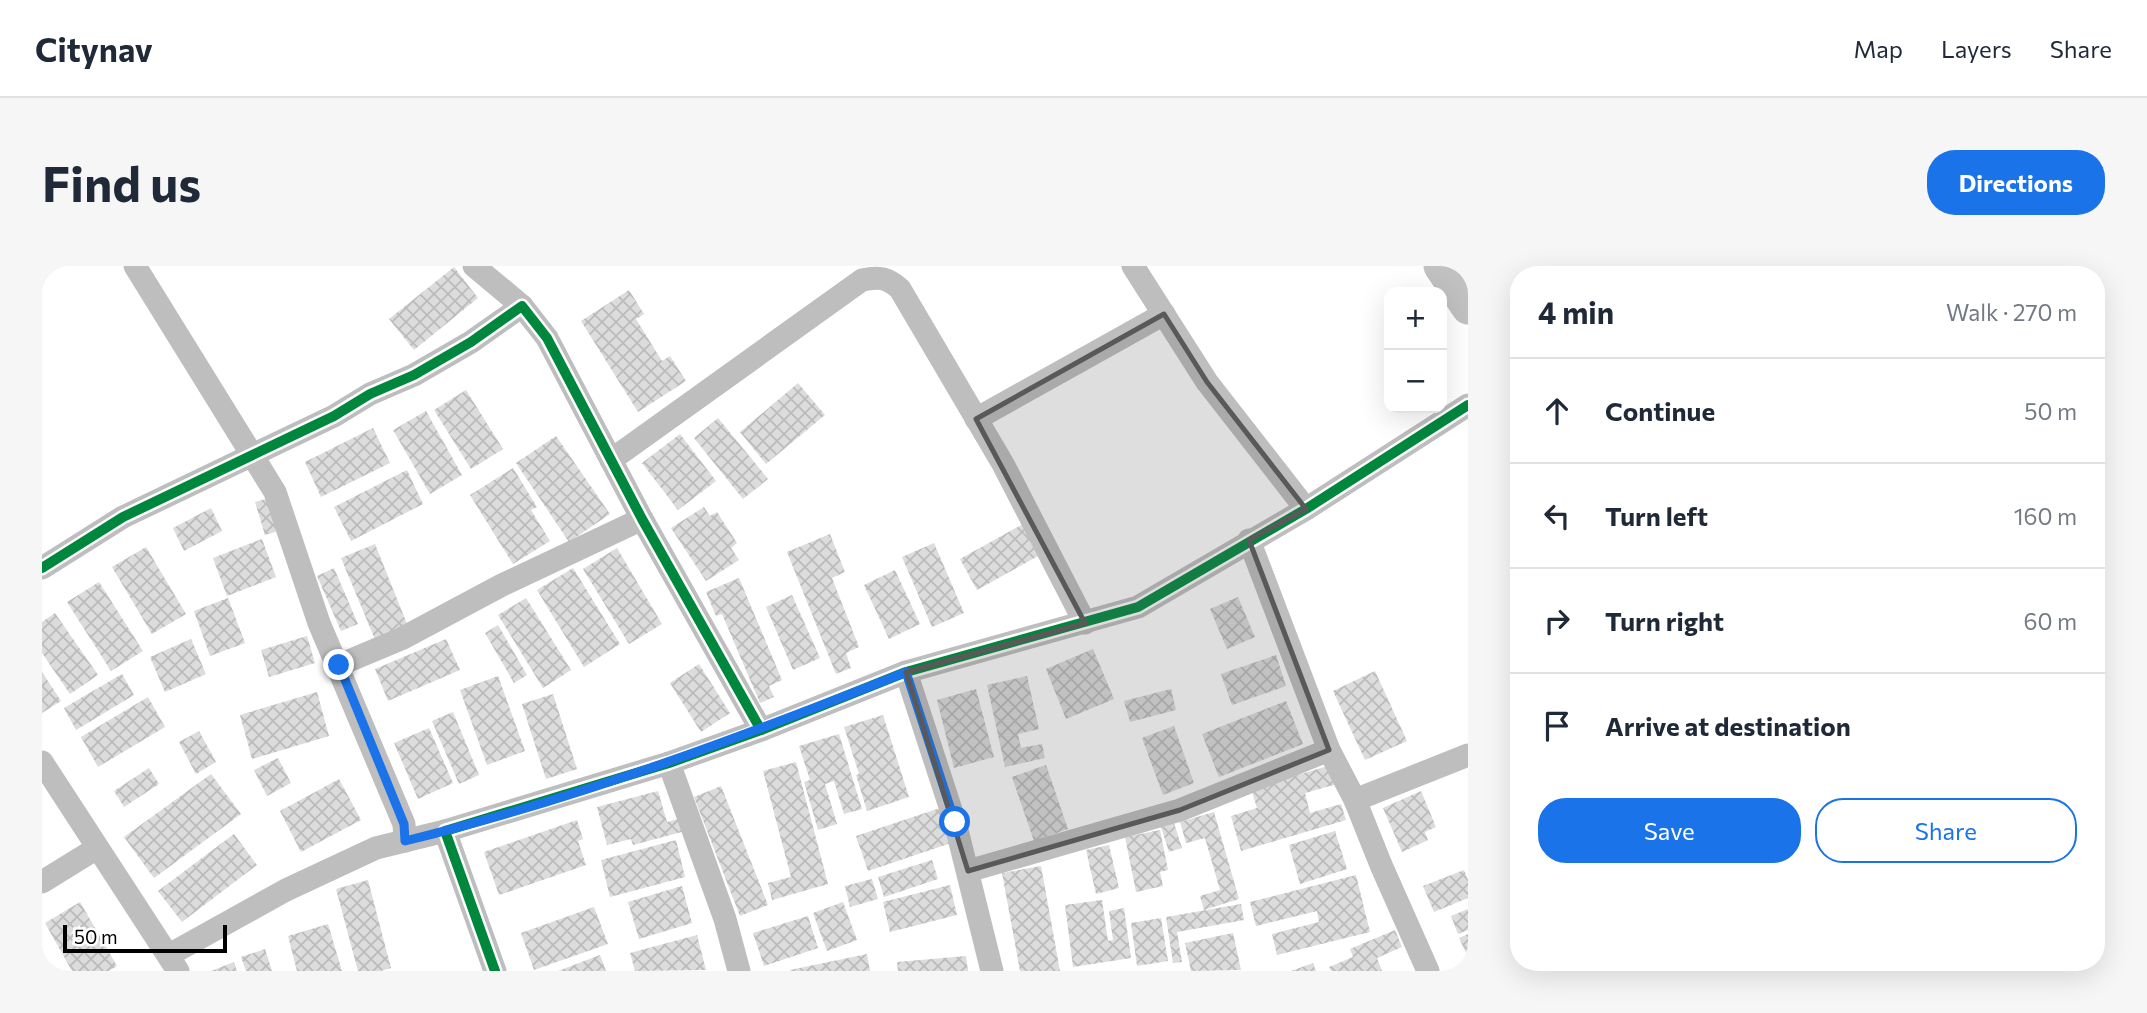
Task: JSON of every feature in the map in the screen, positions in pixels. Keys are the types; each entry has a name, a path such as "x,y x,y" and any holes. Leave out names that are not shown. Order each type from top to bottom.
{"main road":[{"path":"1440,266 1468,308"}],"street":[{"path":"135,266 275,492 319,623 400,812 405,841"},
{"path":"474,266 522,306 547,338 642,519 761,730"},
{"path":"1133,266 1208,382 1306,509"},
{"path":"611,460 862,279 877,276 892,282 900,289 1003,464 1085,623"},
{"path":"42,568 123,517 334,416 370,394 414,375 471,342 522,306"},
{"path":"976,419 1164,314"},
{"path":"42,762 174,963 286,890 376,848 445,831 669,763 761,730 906,672 1138,607 1306,509 1468,405"},
{"path":"339,665 401,639 502,584 642,519"},
{"path":"1249,540 1329,750 1355,800 1428,971"},
{"path":"906,672 955,822 992,971"},
{"path":"968,871 1180,810 1329,750"},
{"path":"1355,800 1468,755"},
{"path":"669,763 725,919 739,971"},
{"path":"445,831 495,971"},
{"path":"42,881 97,848"}],"highlighted area":[{"path":"1164,314 1207,382 1306,509 1249,540 1329,750 1180,810 968,871 906,672 1085,623 976,419"}],"building":[{"path":"454,267 478,298 414,350 389,319"},
{"path":"629,290 644,314 636,319 662,361 670,356 686,381 638,412 581,321"},
{"path":"798,383 825,415 766,464 740,432"},
{"path":"466,390 503,449 471,469 434,410"},
{"path":"426,411 462,475 430,494 393,430"},
{"path":"718,418 768,479 743,499 694,438"},
{"path":"373,428 390,463 321,497 305,462"},
{"path":"680,434 716,481 678,510 642,463"},
{"path":"556,436 610,514 569,542 516,463"},
{"path":"513,468 537,507 531,510 550,541 513,564 470,495"},
{"path":"407,470 423,504 351,541 334,507"},
{"path":"272,497 282,530 265,535 255,502"},
{"path":"704,507 710,516 717,512 737,543 731,548 739,560 706,581 671,528"},
{"path":"211,508 222,531 184,551 173,528"},
{"path":"1023,524 1040,555 977,590 960,559"},
{"path":"830,534 845,572 832,578 859,647 846,653 851,668 836,674 787,552"},
{"path":"262,539 276,577 227,596 213,558"},
{"path":"934,543 964,613 932,627 902,557"},
{"path":"375,544 409,629 376,642 341,558"},
{"path":"146,547 186,614 152,634 112,567"},
{"path":"617,548 662,624 629,644 583,569"},
{"path":"334,568 358,624 341,631 317,576"},
{"path":"573,568 620,644 584,667 537,590"},
{"path":"895,570 920,624 889,639 864,585"},
{"path":"739,578 782,680 769,686 774,697 760,703 722,614 716,616 706,592"},
{"path":"99,582 143,651 111,671 67,602"},
{"path":"792,595 820,658 793,670 766,607"},
{"path":"1238,597 1255,637 1227,649 1210,609"},
{"path":"228,598 245,643 210,656 194,611"},
{"path":"526,598 571,670 543,688 498,615"},
{"path":"55,613 98,675 70,694 42,653 42,622"},
{"path":"498,625 527,675 514,683 485,633"},
{"path":"307,636 315,663 269,677 261,650"},
{"path":"191,639 206,674 165,692 150,657"},
{"path":"446,639 460,670 388,701 375,669"},
{"path":"1093,649 1114,699 1066,719 1046,669"},
{"path":"1276,655 1286,686 1232,705 1221,674"},
{"path":"699,664 730,713 701,732 670,683"},
{"path":"1375,671 1407,741 1365,760 1333,691"},
{"path":"42,672 61,701 42,713"},
{"path":"122,674 134,695 76,730 64,708"},
{"path":"498,676 525,751 487,765 460,690"},
{"path":"1027,676 1039,729 1018,734 1021,748 1042,744 1045,758 1005,767 987,685"},
{"path":"976,689 994,757 954,768 937,700"},
{"path":"1171,689 1176,710 1130,722 1124,701"},
{"path":"317,692 329,736 252,759 240,715"},
{"path":"553,694 577,769 546,779 522,704"},
{"path":"148,697 165,727 98,767 81,737"},
{"path":"1286,701 1303,744 1219,777 1202,734"},
{"path":"453,712 479,775 459,784 432,721"},
{"path":"883,715 909,797 867,811 844,727"},
{"path":"1174,726 1194,783 1163,795 1142,738"},
{"path":"429,728 453,783 418,799 394,743"},
{"path":"199,731 216,762 196,774 179,742"},
{"path":"839,734 862,809 844,814 834,781 825,784 837,824 818,830 804,782 810,780 799,746"},
{"path":"278,758 291,783 267,796 254,770"},
{"path":"796,762 828,884 772,900 768,883 791,877 763,771"},
{"path":"1046,765 1068,829 1034,841 1012,777"},
{"path":"1331,765 1337,784 1305,793 1310,813 1341,804 1346,820 1241,851 1231,816 1257,808 1251,789"},
{"path":"149,768 159,784 124,807 114,791"},
{"path":"211,774 241,814 154,878 124,837"},
{"path":"339,779 361,820 301,852 280,811"},
{"path":"721,786 768,905 740,916 694,797"},
{"path":"658,791 667,822 685,817 689,830 633,845 631,839 607,845 597,807"},
{"path":"1421,791 1436,827 1425,832 1428,840 1402,852 1383,808"},
{"path":"940,808 951,843 868,871 856,836"},
{"path":"1214,812 1239,899 1204,910 1200,896 1220,890 1205,838 1186,843 1180,822"},
{"path":"577,820 583,839 578,841 586,865 499,895 484,852"},
{"path":"1174,823 1182,848 1169,852 1161,827"},
{"path":"1160,830 1168,870 1160,872 1163,886 1136,892 1125,837"},
{"path":"1335,831 1347,869 1300,884 1289,845"},
{"path":"234,834 257,865 182,922 158,891"},
{"path":"676,840 685,877 610,897 601,860"},
{"path":"1109,845 1119,888 1096,894 1086,850"},
{"path":"932,860 938,879 884,897 878,877"},
{"path":"1041,866 1060,971 1020,971 1002,873"},
{"path":"1464,870 1468,880 1468,898 1434,912 1423,886"},
{"path":"1356,875 1370,932 1277,955 1272,934 1319,922 1317,911 1256,926 1250,902"},
{"path":"872,879 878,899 850,907 845,886"},
{"path":"368,880 391,968 381,971 358,971 336,889"},
{"path":"950,885 957,915 890,932 883,902"},
{"path":"682,886 692,923 639,939 628,902"},
{"path":"1102,900 1108,941 1113,940 1109,911 1124,908 1131,958 1073,967 1065,905"},
{"path":"80,902 117,966 109,971 72,971 45,923"},
{"path":"843,902 857,940 827,951 813,913"},
{"path":"1241,904 1244,920 1177,932 1182,962 1173,963 1166,917"},
{"path":"594,907 608,944 534,970 521,933"},
{"path":"1468,909 1468,930 1458,934 1451,916"},
{"path":"808,916 818,948 764,966 753,933"},
{"path":"1161,918 1168,961 1137,966 1131,923"},
{"path":"328,924 342,971 297,971 288,936"},
{"path":"1395,930 1402,947 1377,958 1382,971 1331,971 1329,967 1353,957 1350,949"},
{"path":"1233,933 1241,970 1191,971 1185,943"},
{"path":"1468,934 1468,957 1459,938"},
{"path":"697,935 706,970 635,971 630,953"},
{"path":"265,949 272,971 246,971 241,957"},
{"path":"867,954 870,971 790,971 790,970"},
{"path":"600,955 606,971 558,971"},
{"path":"966,956 968,971 898,971 897,962"},
{"path":"234,962 237,971 211,971"},
{"path":"1313,963 1316,971 1291,971"}],"cycle path":[{"path":"42,568 123,517 334,416 370,394 414,375 471,342 522,306 547,338 642,519 761,730 669,763 445,831 495,971"},
{"path":"761,730 906,672 1138,607 1306,509 1468,405"}],"route":[{"path":"339,665 404,824 405,841 669,763 761,730 906,672 955,822"}]}
